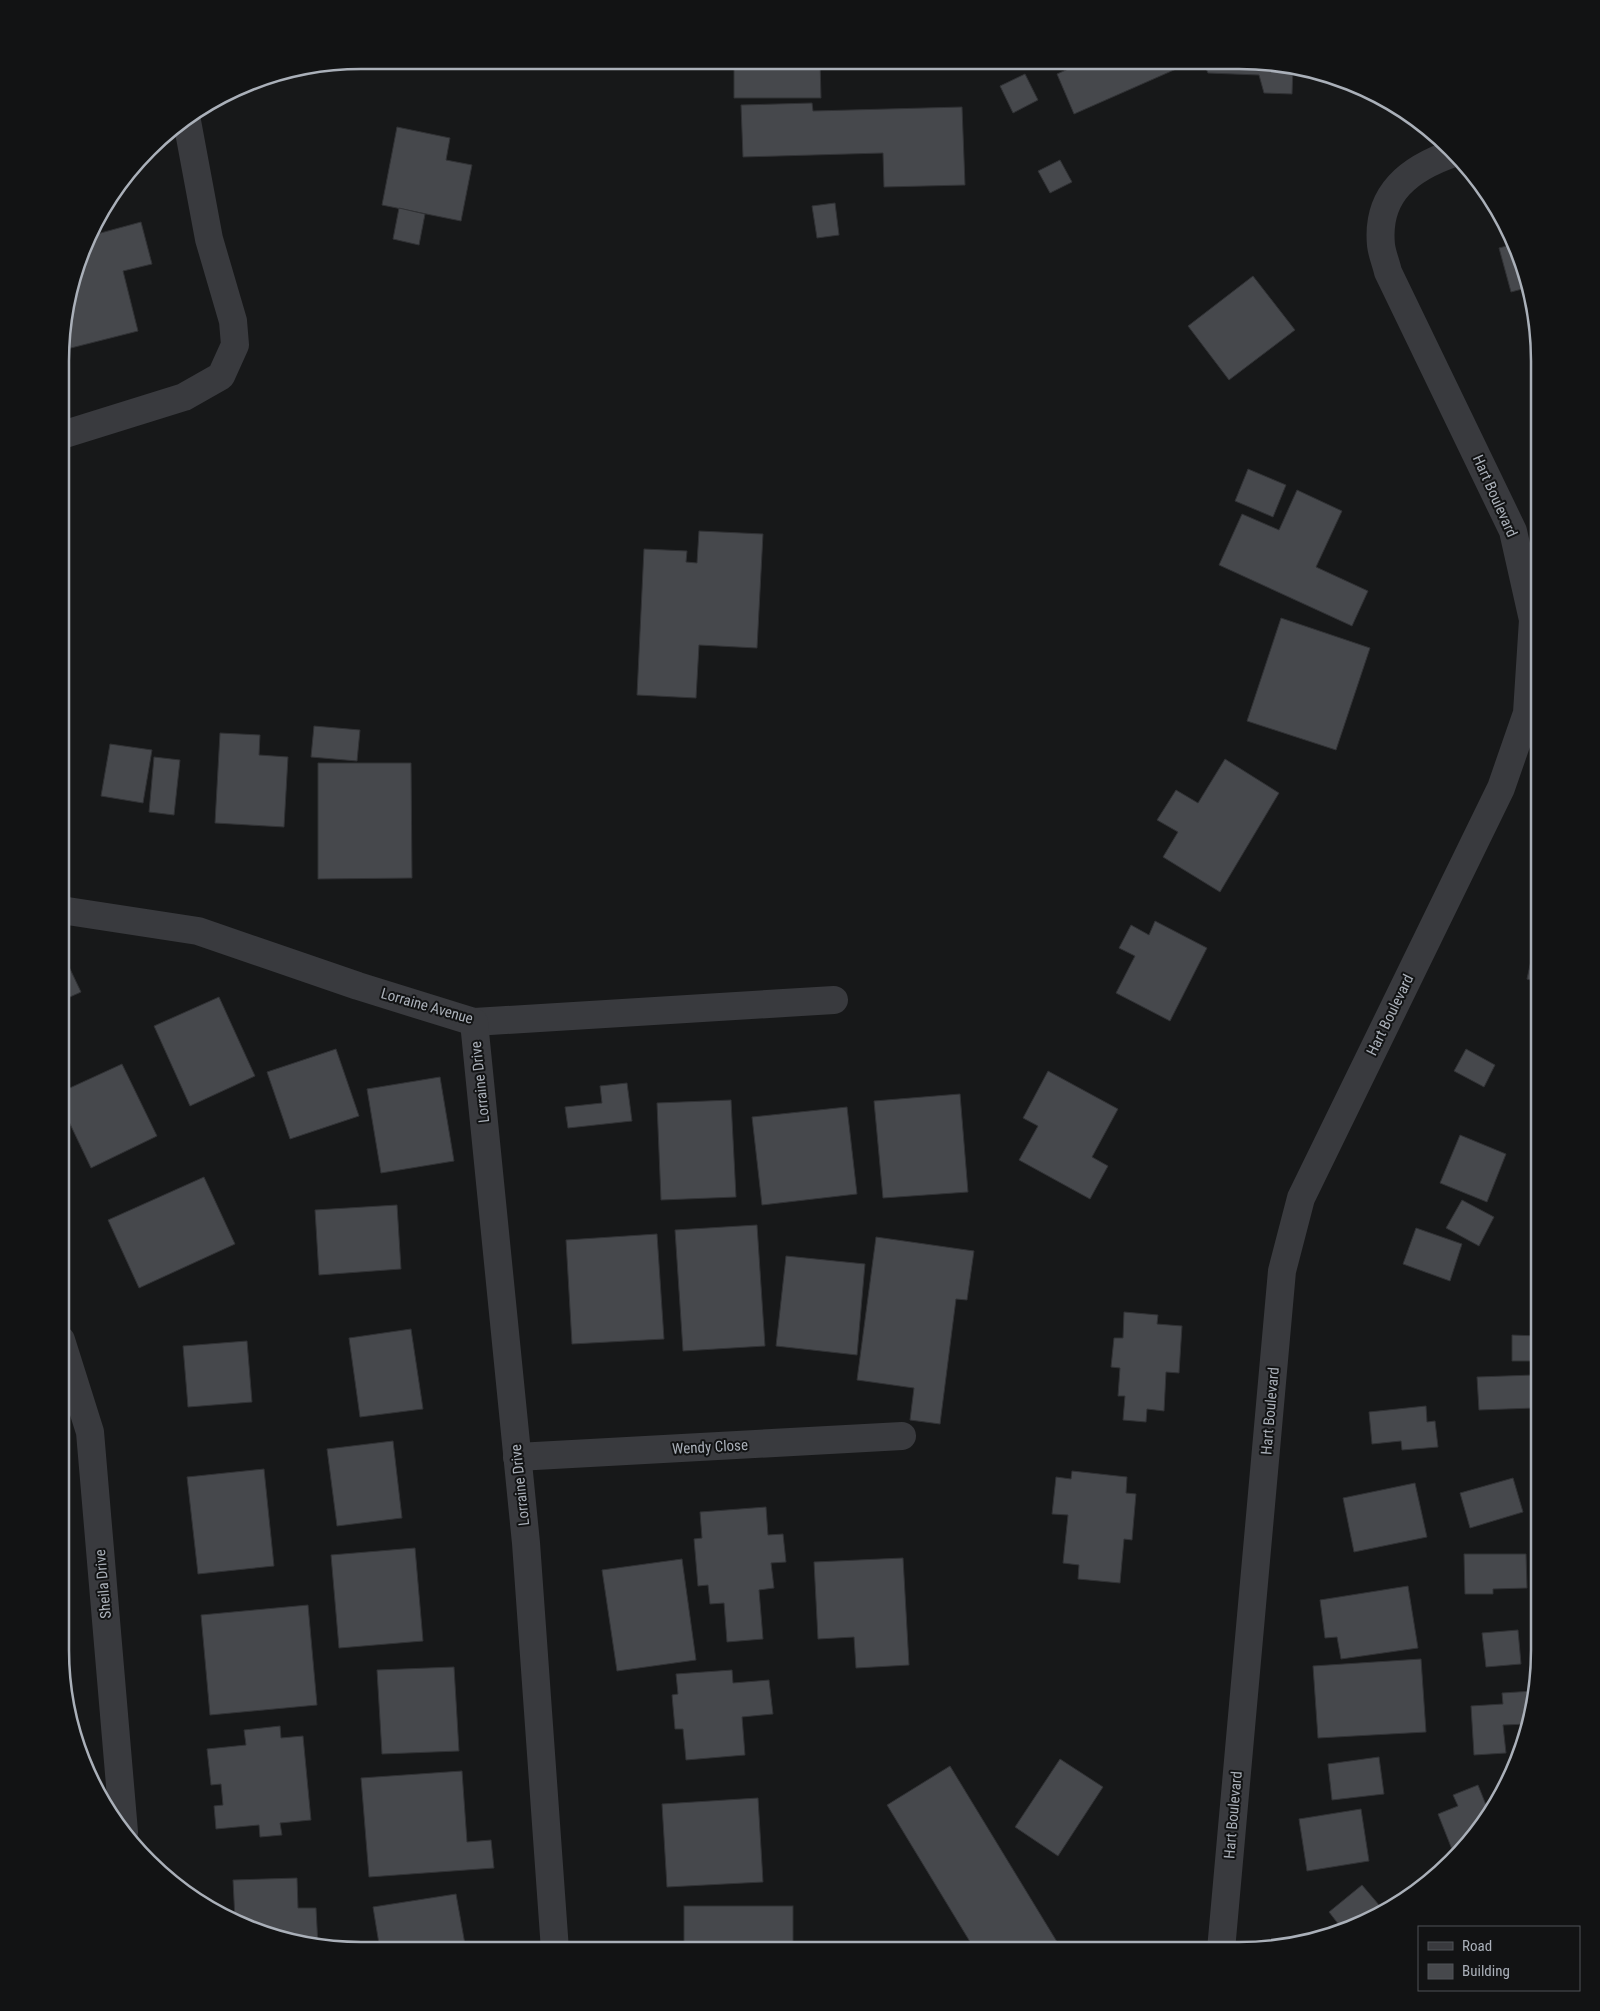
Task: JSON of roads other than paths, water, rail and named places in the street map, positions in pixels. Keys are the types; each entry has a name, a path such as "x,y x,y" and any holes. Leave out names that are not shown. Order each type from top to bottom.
{"street":[{"path":"69,433 184,396 221,376 236,345 232,321 209,239 188,126"},
{"name":"Hart Boulevard","path":"1447,155 1430,161 1408,175 1391,195 1382,220 1381,246 1388,272 1513,531 1531,611"},
{"name":"Hart Boulevard","path":"1222,1942 1282,1271 1301,1198 1501,788 1527,714 1531,651"},
{"name":"Lorraine Avenue","path":"69,911 198,931 358,986 474,1022 834,1000"},
{"name":"Lorraine Drive","path":"474,1022 526,1543 554,1942"},
{"name":"Sheila Drive","path":"69,1365 90,1432 123,1819"},
{"name":"Wendy Close","path":"517,1457 902,1436"}]}
